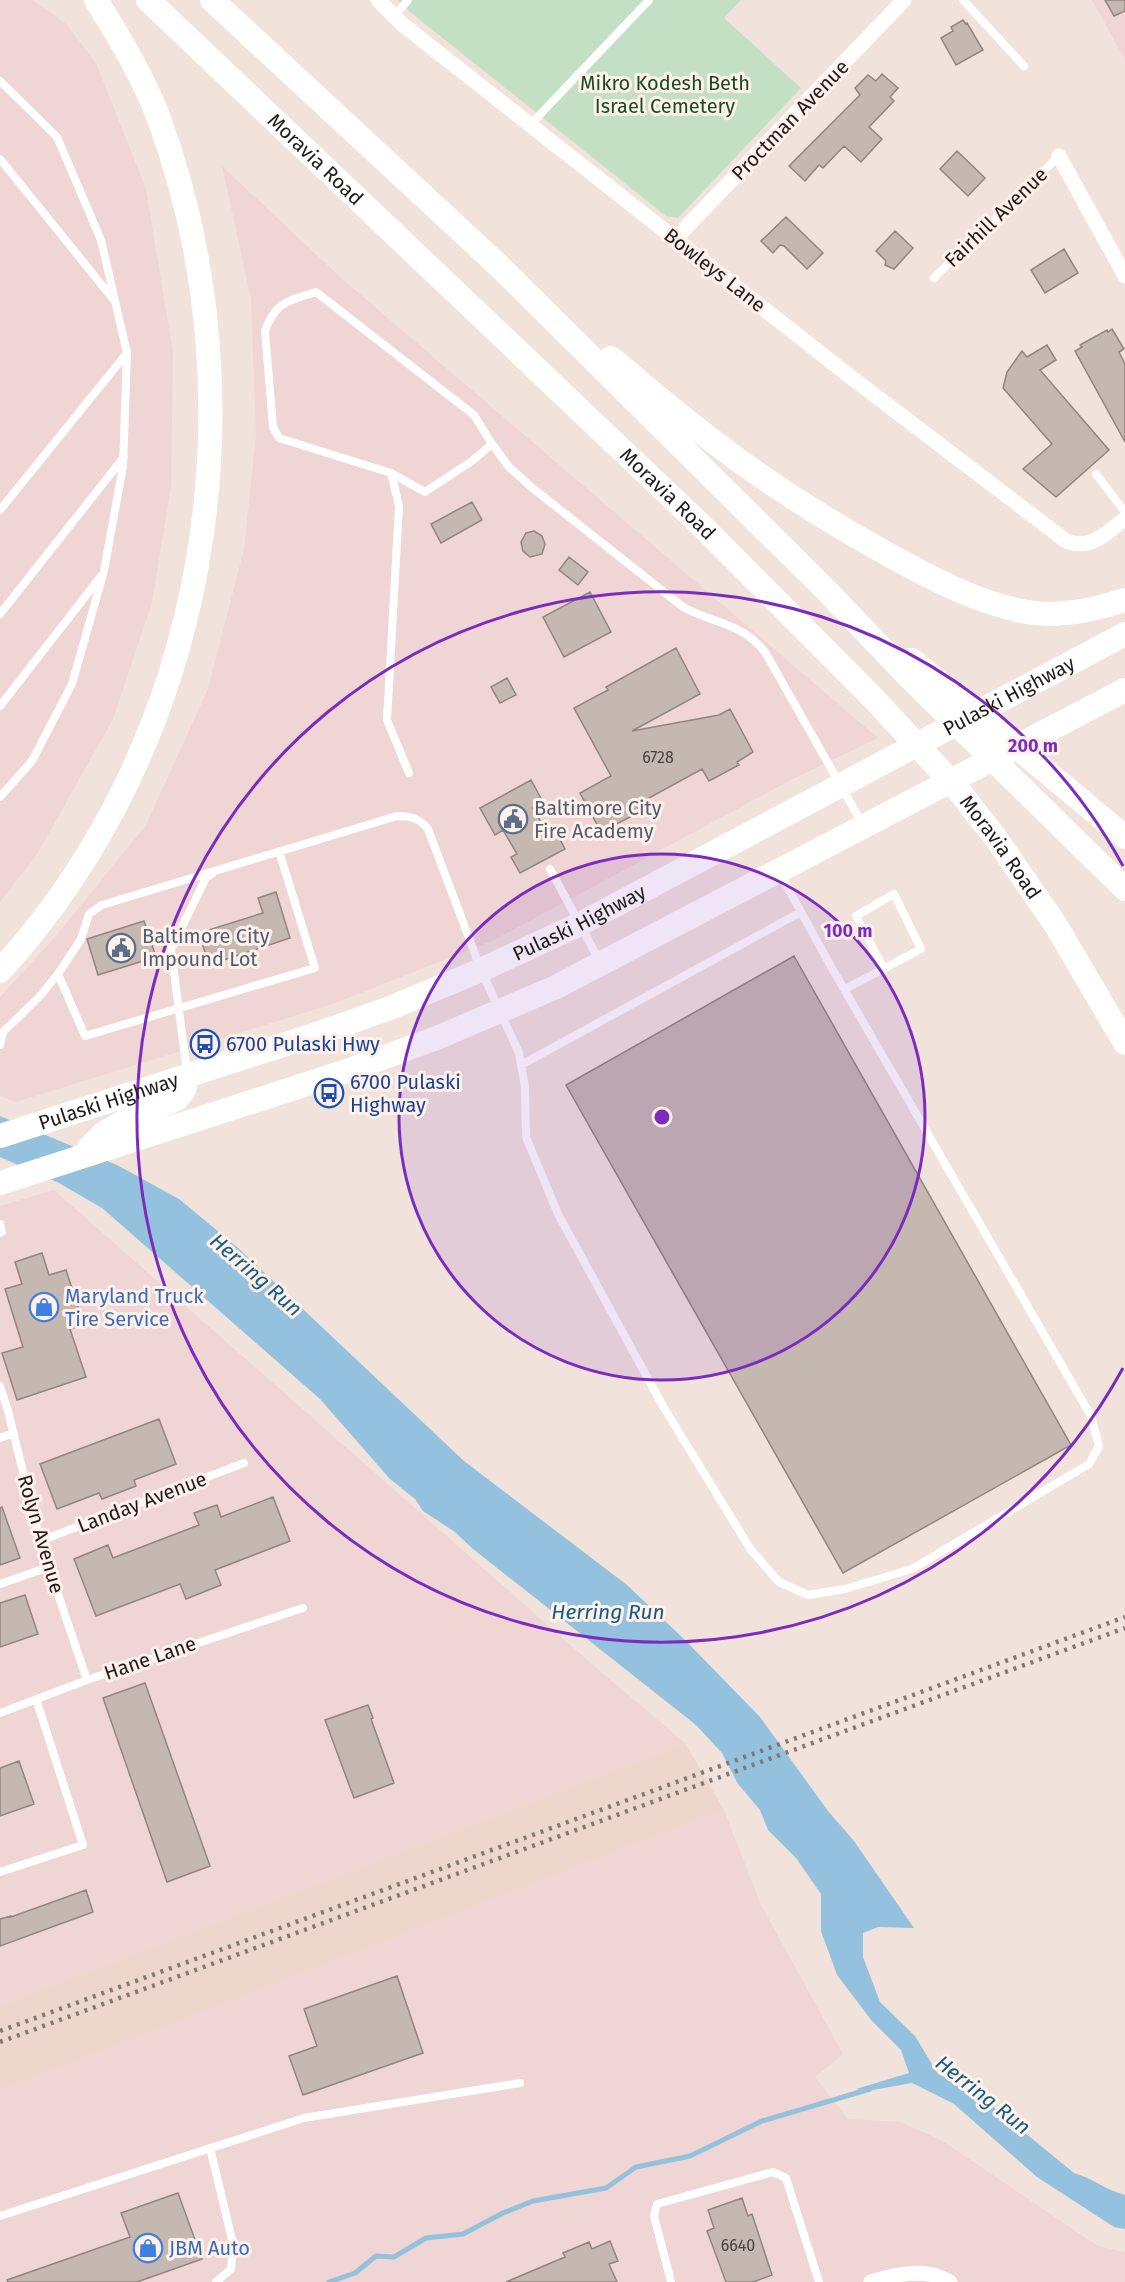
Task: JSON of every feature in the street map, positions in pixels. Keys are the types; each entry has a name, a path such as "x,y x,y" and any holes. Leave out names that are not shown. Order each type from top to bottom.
{"main road":[{"path":"0,971 18,951 75,875 136,764 159,709 179,645 199,561 208,499 211,381 206,319 196,252 177,175 157,114 127,50 96,0"},
{"name":"Moravia Road","path":"147,0 704,528 872,697 955,786 995,837 1055,924 1125,1043"},
{"path":"212,0 499,266 825,589 916,673 1046,810 1125,889"},
{"path":"499,266 714,442 786,493 855,536 920,572 966,594 996,605 1029,613 1054,615 1082,611 1125,600"},
{"name":"Pulaski Highway","path":"0,1136 317,1034 380,1012 481,970 580,924 1125,634"},
{"path":"916,673 1125,837"},
{"path":"5,1181 347,1071 500,1013 601,964 1125,690"},
{"path":"1007,753 1125,703"},
{"path":"78,1157 104,1133 125,1121 177,1099 184,1090 187,1076"}],"street":[{"name":"Bowleys Lane","path":"378,0 394,16 675,239 1066,541 1083,546 1095,541 1125,519"},
{"name":"Proctman Avenue","path":"675,239 904,0"},
{"path":"1059,156 1125,276"},
{"path":"871,2282 908,2273 937,2276 950,2282"}],"lane":[{"path":"394,16 408,0"},
{"path":"531,124 649,0"},
{"path":"963,0 1024,66"},
{"path":"0,81 57,137 101,240 127,353 125,456 104,571 72,684 32,761 0,797"},
{"name":"Fairhill Avenue","path":"934,278 1059,156"},
{"path":"0,159 116,302"},
{"path":"492,444 472,461 425,492 391,472 279,438 273,427 265,331 270,317 282,303 316,292 474,416 508,467 530,486 683,607 738,628 758,644 765,652 863,826"},
{"path":"0,510 127,353"},
{"path":"0,614 125,456"},
{"path":"391,472 399,506 387,720 409,773"},
{"path":"1096,474 1125,512"},
{"path":"0,706 104,571"},
{"path":"0,1045 3,1032 39,997 58,974 81,939 89,914 102,905 397,816 409,816 421,820 428,829 481,970 519,1053 525,1087 526,1137 558,1215 676,1429 752,1550 778,1582 808,1595 845,1589 912,1569 1089,1464 1099,1446 1091,1416 778,871"},
{"path":"58,974 86,1036 315,968 279,851"},
{"path":"187,1076 171,949 206,878 221,869"},
{"path":"550,869 601,964"},
{"path":"845,989 884,969 921,949 894,894 856,916 884,969"},
{"path":"521,1065 801,912"},
{"path":"0,1224 3,1232 0,1233"},
{"name":"Rolyn Avenue","path":"0,1386 14,1433 40,1541 87,1680"},
{"path":"0,1438 14,1433"},
{"name":"Landay Avenue","path":"40,1541 244,1463"},
{"path":"0,1584 49,1567"},
{"name":"Hane Lane","path":"0,1713 87,1680 303,1608"},
{"path":"0,1872 83,1845 36,1699"},
{"path":"0,2216 304,2118 520,2083"},
{"path":"210,2148 233,2244 231,2269 216,2282"},
{"path":"671,2282 654,2216 657,2205 773,2172 786,2178 819,2282"}],"shaded area":[{"path":"0,0 33,0 66,24 96,63 146,189 173,353 171,488 152,603 113,719 36,856 0,902"},
{"path":"1092,0 1125,0 1125,60"},
{"path":"222,166 340,277 878,738 791,780 492,941 333,1004 16,1102 0,1096 0,997 55,937 146,825 208,689 244,549 256,435 251,299"},
{"path":"54,1190 600,1671 685,1743 0,2005 0,1206"},
{"path":"685,1743 724,1810 0,2091 0,2005"},
{"path":"724,1810 761,1905 843,2054 815,2077 848,2119 901,2122 941,2140 1098,2246 1125,2252 1125,2282 0,2282 0,2091"}],"green space":[{"name":"Mikro Kodesh Beth Israel Cemetery","path":"398,0 741,0 724,18 801,88 678,218 666,216 410,12"}],"water":[{"name":"Herring Run","path":"0,1116 117,1165 179,1199 237,1247 464,1461 627,1585 685,1640 760,1717 828,1811 854,1841 914,1928 878,1927 863,1933 863,1957 880,2002 915,2036 938,2074 980,2096 1074,2173 1125,2195 1125,2229 1114,2227 1037,2177 954,2104 912,2083 867,2091 856,2089 909,2073 901,2050 872,2021 837,1975 821,1931 821,1894 796,1858 768,1830 760,1810 738,1784 722,1753 696,1725 473,1549 455,1532 423,1511 415,1499 390,1479 320,1399 102,1208 59,1183 0,1157"}],"building":[{"path":"1105,0 1125,0 1125,11 1114,16"},
{"path":"963,20 983,50 956,65 941,38 953,31 951,27"},
{"path":"882,74 898,88 890,97 894,101 869,127 882,139 861,162 844,146 823,168 819,165 805,181 789,166 860,95 855,88 868,75 876,81"},
{"path":"957,151 985,178 968,196 940,169"},
{"path":"786,217 823,253 807,269 784,246 780,245 773,253 761,241"},
{"path":"895,231 913,248 894,269 885,265 886,261 876,251"},
{"path":"1064,249 1078,273 1045,293 1031,270"},
{"path":"1112,329 1124,349 1119,352 1125,364 1125,442 1075,351 1082,347 1080,345"},
{"path":"1047,345 1056,360 1040,370 1109,450 1056,497 1023,469 1052,444 1003,388 1007,372 1022,351 1027,357"},
{"path":"472,502 482,520 441,543 431,524"},
{"path":"534,531 542,536 545,544 542,554 530,557 523,551 521,542 526,533"},
{"path":"569,557 588,572 578,585 559,570"},
{"path":"590,592 611,632 564,657 543,617"},
{"path":"676,648 700,694 632,731 719,715 730,709 753,752 737,762 739,765 709,781 702,769 636,805 640,812 601,832 580,793 611,776 574,708 608,690 606,687"},
{"path":"507,678 516,695 500,703 491,687"},
{"name":"Baltimore City Fire Academy","path":"531,780 543,802 533,808 549,836 556,832 565,849 520,873 511,857 517,854 503,830 495,835 480,808"},
{"path":"276,892 290,938 209,965 199,933 263,913 258,898"},
{"name":"Baltimore City Impound Lot","path":"144,921 156,957 98,975 87,939"},
{"path":"794,956 1071,1445 843,1573 566,1085"},
{"path":"42,1253 49,1275 66,1270 84,1325 70,1329 86,1377 17,1400 2,1353 23,1347 5,1289 22,1284 15,1262"},
{"path":"159,1419 176,1464 134,1480 136,1486 102,1499 99,1493 57,1509 40,1464"},
{"path":"273,1497 290,1541 215,1570 221,1585 186,1599 180,1584 96,1616 74,1559 108,1545 113,1558 199,1525 194,1513 217,1505 221,1517"},
{"path":"2,1507 20,1558 0,1565 0,1508"},
{"path":"25,1595 38,1634 0,1647 0,1603"},
{"path":"145,1683 210,1866 167,1882 103,1698"},
{"path":"368,1705 394,1783 354,1798 325,1720"},
{"path":"19,1761 34,1804 0,1816 0,1768"},
{"path":"86,1890 93,1912 0,1946 0,1919"},
{"path":"397,1976 423,2053 303,2095 289,2056 317,2046 304,2009"},
{"name":"JBM Auto","path":"178,2193 202,2259 137,2282 8,2282 7,2280 130,2237 121,2213"},
{"path":"742,2198 748,2216 752,2214 772,2275 753,2282 726,2282 707,2231 714,2228 708,2210"},
{"path":"610,2241 618,2261 609,2264 617,2282 506,2282 565,2257 563,2253 589,2242 592,2249"}],"waterway":[{"path":"329,2282 355,2273 376,2256 394,2257 426,2238 463,2234 503,2213 533,2201 606,2188 636,2167 690,2156 762,2121 870,2089"}],"railway":[{"path":"0,2031 1125,1617"},
{"path":"0,2042 1125,1628"}],"place":[{"name":"Baltimore City Fire Academy","path":"513,819"},
{"name":"Baltimore City Impound Lot","path":"121,948"},
{"name":"6700 Pulaski Hwy","path":"205,1044"},
{"name":"6700 Pulaski Highway","path":"329,1093"},
{"name":"Maryland Truck Tire Service","path":"44,1307"},
{"name":"JBM Auto","path":"148,2248"}]}
